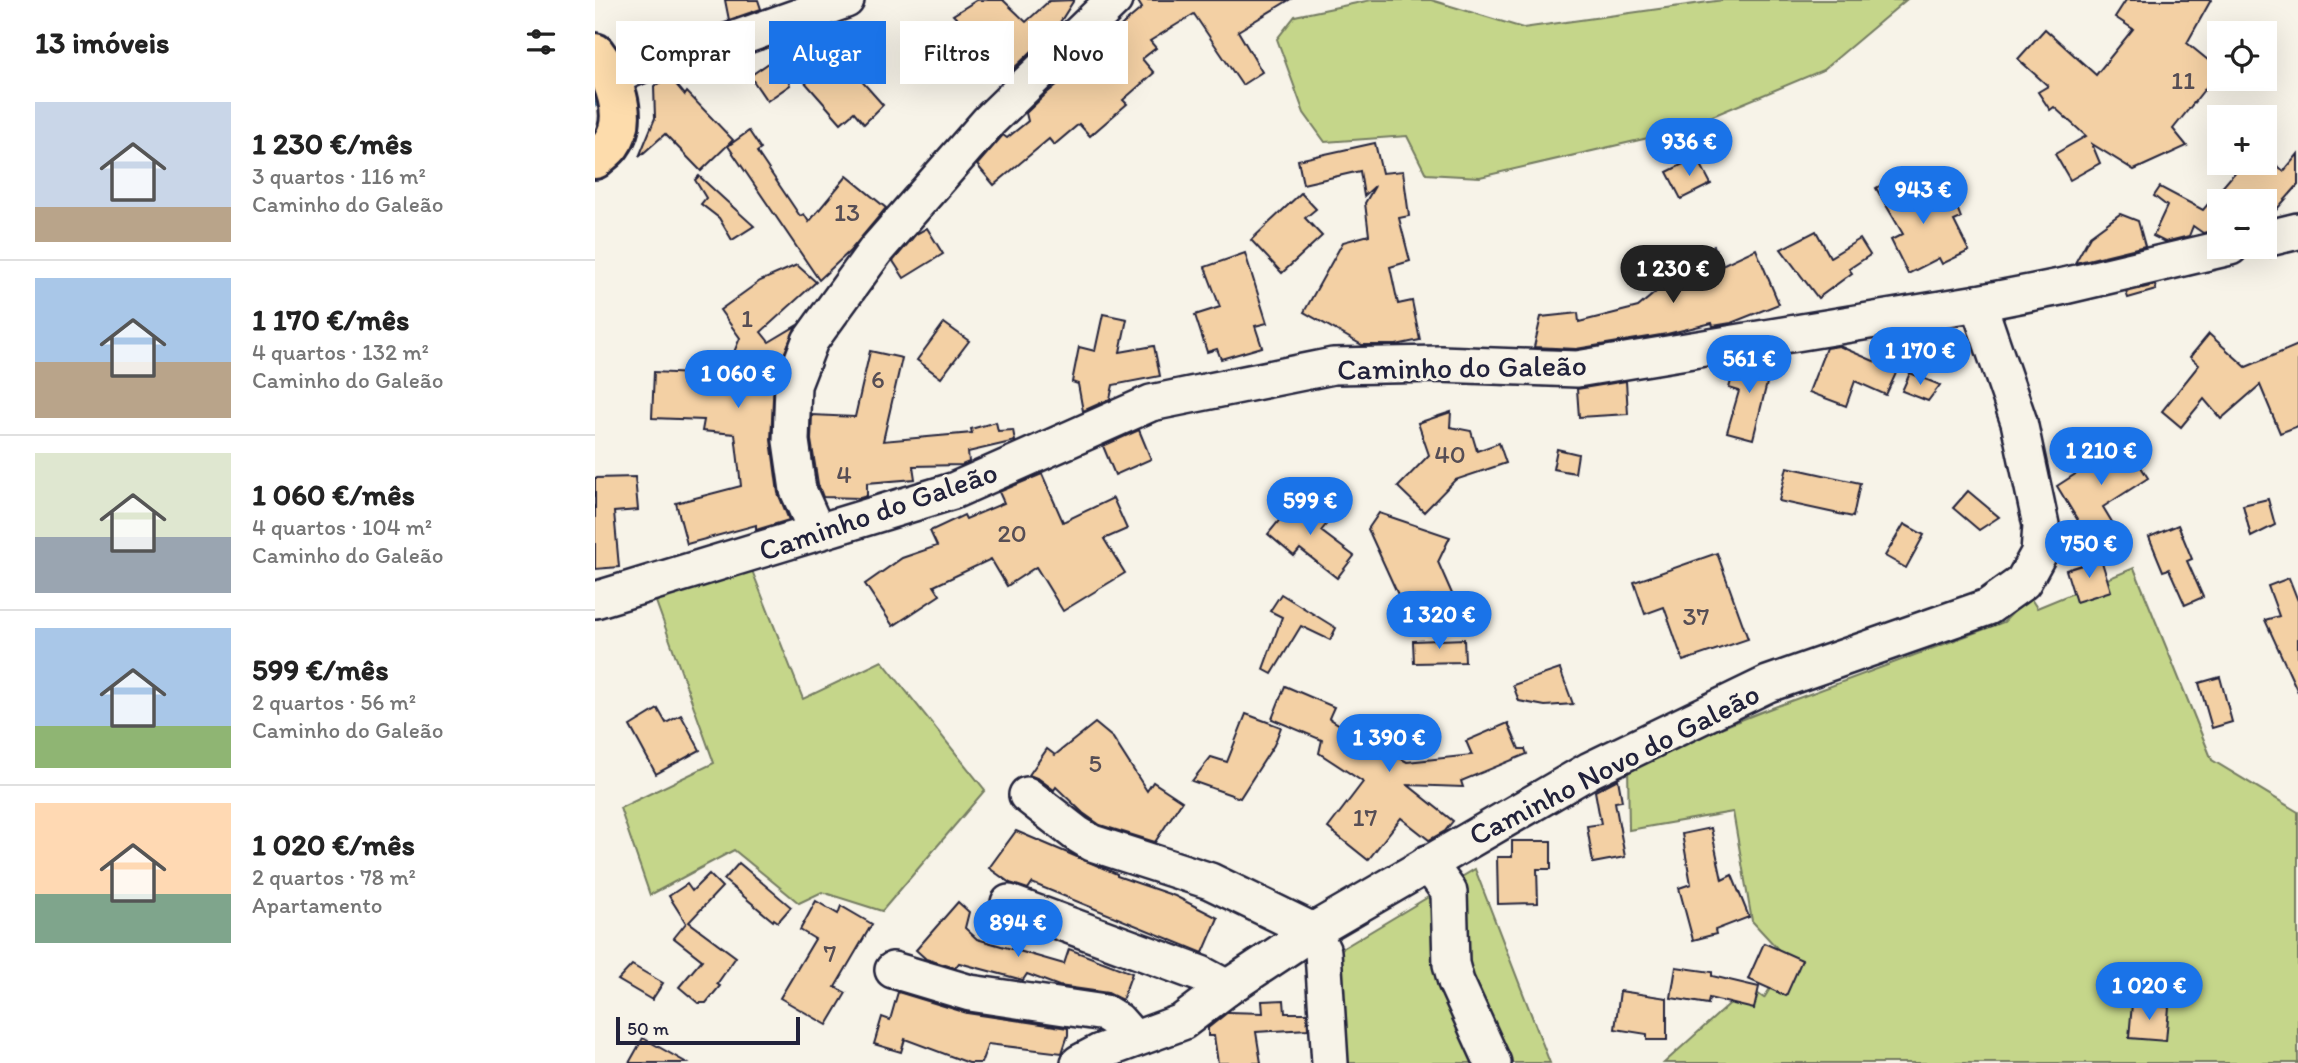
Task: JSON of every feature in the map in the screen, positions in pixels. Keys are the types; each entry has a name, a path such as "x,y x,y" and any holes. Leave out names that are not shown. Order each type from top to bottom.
{"main road":[{"path":"595,159 611,145 617,133 608,79"}],"street":[{"path":"608,79 675,50 713,47 846,0"},
{"path":"817,533 798,490 791,441 793,385 810,341 876,250 989,121 1115,0"},
{"path":"2277,236 2298,230"},
{"name":"Caminho do Galeão","path":"595,600 953,491 1150,403 1333,366 1440,364 1577,369 1978,303 2207,252"},
{"name":"Caminho Novo do Galeão","path":"1079,1063 1133,1038 1182,1022 1227,988 1313,932 1590,770 1668,730 1768,684 1988,607 2024,582 2039,553 2041,525 2019,422 1978,303"},
{"path":"1027,795 1092,843 1210,881 1313,932 1323,952 1331,1063"},
{"path":"1429,863 1449,892 1451,964 1456,982 1493,1063"},
{"path":"1009,903 1201,974 1227,988"},
{"path":"893,970 970,993 1059,1004 1105,1013 1118,1021 1133,1038"}],"green space":[{"path":"1371,0 1431,0 1523,28 1723,0 1906,0 1823,70 1674,132 1480,177 1426,174 1407,136 1325,142 1304,113 1277,39 1295,16"},
{"path":"751,568 803,699 882,661 985,790 882,911 822,892 799,903 734,850 650,895 620,808 714,763 654,596"},
{"path":"2134,568 2212,760 2298,812 2298,1063 1664,1063 1748,987 1764,998 1788,960 1752,921 1733,812 1629,830 1628,765 1761,712 2004,622 2029,596 2037,608"},
{"path":"1475,869 1550,1063 1347,1063 1335,953"}],"building":[{"path":"725,0 758,0 761,9 729,20"},
{"path":"977,0 1003,0 1026,22 1049,1 1074,0 1061,21 1028,21 1028,55 1014,68 1014,21 959,21 953,15"},
{"path":"1137,0 1289,0 1238,31 1262,72 1242,85 1194,14 1150,41 1156,48 1142,59 1154,73 1123,100 1127,104 1090,136 1079,124 1054,145 1049,139 994,185 977,165 1003,135 1007,138 1028,121 1026,113 1058,84 1128,84 1127,21 1142,8"},
{"path":"2126,0 2211,0 2187,43 2207,59 2207,86 2173,129 2187,146 2134,170 2092,144 2100,163 2070,180 2055,154 2086,136 2054,107 2050,110 2038,92 2048,86 2018,59 2045,29 2096,75 2133,29 2115,17"},
{"path":"769,63 769,84 790,85 767,101 755,83 755,73"},
{"path":"676,84 733,140 701,171 665,134 639,157 655,118 654,86"},
{"path":"807,84 864,84 883,105 864,124 854,112 841,123"},
{"path":"749,131 761,149 757,152 800,216 804,214 809,222 847,176 886,208 850,251 819,280 728,146"},
{"path":"1375,143 1382,173 1403,171 1409,216 1399,218 1410,261 1390,267 1398,304 1412,301 1420,340 1396,345 1362,345 1304,312 1343,242 1369,235 1365,203 1375,186 1364,196 1360,171 1303,184 1298,160"},
{"path":"2298,154 2298,185 2277,209 2277,189 2221,189 2233,175 2277,175 2277,166 2284,171"},
{"path":"1697,157 1711,184 1681,199 1667,172"},
{"path":"1900,174 1919,205 1951,192 1961,218 1954,221 1969,251 1942,264 1939,258 1908,274 1891,240 1903,234 1876,188"},
{"path":"699,176 754,226 732,240 719,218 701,204 706,198 695,180"},
{"path":"2160,187 2203,210 2207,205 2207,232 2203,233 2193,226 2189,236 2165,242 2153,236 2167,206 2154,196"},
{"path":"1301,193 1316,209 1305,218 1322,236 1282,273 1251,240"},
{"path":"2120,214 2138,221 2145,246 2075,263 2090,236"},
{"path":"927,228 943,254 904,278 893,261 916,234"},
{"path":"1816,231 1830,257 1860,239 1870,255 1849,269 1852,273 1818,298 1781,249"},
{"path":"1714,246 1722,265 1756,249 1779,304 1731,323 1713,326 1712,323 1667,334 1576,349 1534,347 1541,317 1578,313 1579,322 1638,307 1695,259 1693,255"},
{"path":"1245,253 1267,323 1255,326 1262,347 1221,359 1217,349 1207,352 1195,315 1220,307 1205,267"},
{"path":"797,265 816,282 761,332 769,342 796,326 774,378 771,440 778,493 789,520 756,530 756,525 687,544 676,503 741,486 735,434 702,431 704,420 652,418 654,372 711,375 711,371 724,376 740,338 720,310 760,281"},
{"path":"2155,285 2156,290 2128,298 2126,292"},
{"path":"1103,314 1127,319 1120,352 1154,346 1160,376 1113,385 1110,399 1083,411 1078,384 1072,382 1079,347 1095,351"},
{"path":"944,323 969,341 941,378 917,360"},
{"path":"2209,334 2246,367 2298,345 2298,426 2280,433 2260,385 2221,419 2204,399 2181,427 2162,411 2199,365 2190,357"},
{"path":"1839,346 1897,371 1886,395 1855,381 1846,406 1809,392 1826,348"},
{"path":"870,351 902,358 883,441 972,433 971,429 996,422 998,431 1013,430 1015,441 968,452 969,462 962,465 913,466 915,479 867,483 867,496 823,497 818,484 811,440 812,415 855,417"},
{"path":"1773,359 1753,439 1727,432 1739,391 1729,388 1736,363"},
{"path":"1910,373 1940,385 1928,401 1902,391"},
{"path":"1626,381 1628,414 1579,417 1577,389"},
{"path":"1451,412 1450,427 1471,431 1477,451 1499,443 1506,463 1455,480 1424,512 1398,487 1429,455 1418,423"},
{"path":"1139,430 1151,459 1115,475 1103,446"},
{"path":"2125,442 2148,478 2103,507 2112,522 2088,537 2057,486"},
{"path":"1557,449 1578,454 1575,473 1553,469"},
{"path":"1787,467 1860,483 1853,517 1779,501"},
{"path":"1042,474 1063,522 1113,498 1127,529 1104,539 1125,573 1063,611 1036,567 1007,586 991,559 934,586 940,595 893,626 865,584 902,558 937,546 930,531 964,515 966,519 1004,503 999,492"},
{"path":"635,477 638,510 614,512 619,567 595,569 595,478"},
{"path":"1968,491 1999,517 1979,530 1953,508"},
{"path":"1299,496 1329,521 1321,531 1354,556 1337,578 1300,549 1294,556 1268,534"},
{"path":"2268,499 2275,525 2251,537 2243,505"},
{"path":"1379,513 1450,537 1438,562 1453,596 1399,597 1368,529"},
{"path":"1904,524 1924,535 1906,568 1885,556"},
{"path":"2178,525 2192,559 2187,561 2203,597 2185,605 2169,569 2163,571 2149,537"},
{"path":"1717,553 1748,639 1683,661 1664,607 1645,614 1634,582"},
{"path":"2101,559 2111,591 2076,602 2066,570"},
{"path":"2289,578 2298,601 2298,692 2265,620 2279,616 2268,586"},
{"path":"1281,594 1336,628 1330,640 1301,626 1272,674 1263,669 1282,617 1270,611"},
{"path":"1464,639 1465,662 1414,663 1413,641"},
{"path":"1560,669 1573,704 1545,706 1519,701 1513,685"},
{"path":"2220,677 2232,722 2212,728 2199,683"},
{"path":"1285,686 1334,707 1329,718 1386,754 1387,751 1407,762 1472,755 1466,741 1508,723 1519,749 1525,749 1527,754 1461,781 1463,787 1408,785 1453,821 1445,831 1429,840 1401,818 1368,860 1328,828 1363,782 1319,753 1322,740 1272,719"},
{"path":"658,709 666,723 681,715 700,750 656,774 630,726"},
{"path":"1246,714 1281,727 1274,745 1240,798 1192,781 1211,757 1227,762"},
{"path":"1095,723 1113,738 1147,791 1153,782 1182,801 1155,842 1100,825 1056,787 1054,790 1029,775 1047,749 1055,755"},
{"path":"1618,779 1622,801 1615,802 1625,857 1593,863 1587,826 1601,824 1595,791"},
{"path":"1711,828 1722,880 1732,875 1749,917 1715,930 1716,934 1693,940 1679,888 1691,884 1682,834"},
{"path":"1016,831 1117,876 1175,896 1218,918 1203,953 1032,883 1028,889 1010,883 989,868"},
{"path":"1512,841 1551,841 1551,869 1537,869 1538,903 1498,904 1497,857 1512,857"},
{"path":"739,863 791,907 778,922 774,919 773,921 724,880"},
{"path":"709,874 722,887 689,922 736,957 717,984 720,986 706,1003 698,1003 679,987 702,960 674,938 686,923 669,896 687,884 692,891"},
{"path":"816,901 838,914 841,906 872,924 835,987 846,993 827,1025 780,998 815,939 800,930"},
{"path":"958,902 969,912 965,928 977,939 1064,964 1069,949 1132,973 1122,1000 1108,993 1059,986 1027,974 1023,980 959,963 955,968 926,959 916,950"},
{"path":"1764,943 1802,960 1786,996 1748,979"},
{"path":"632,965 663,983 652,1000 618,980"},
{"path":"1676,967 1712,972 1712,976 1759,987 1754,1009 1709,998 1708,1004 1671,998"},
{"path":"1620,991 1667,998 1667,1040 1647,1040 1647,1034 1615,1029"},
{"path":"898,992 967,1013 1068,1028 1068,1035 1062,1053 988,1044 981,1063 969,1063 905,1039 901,1052 874,1044 882,1017 890,1020"},
{"path":"1284,1000 1285,1013 1307,1013 1308,1029 1256,1032 1261,1063 1218,1063 1214,1036 1208,1036 1208,1028 1228,1012 1263,1013 1262,1001"},
{"path":"2132,1004 2169,1007 2166,1041 2129,1038"},
{"path":"643,1038 687,1063 629,1063"}]}
